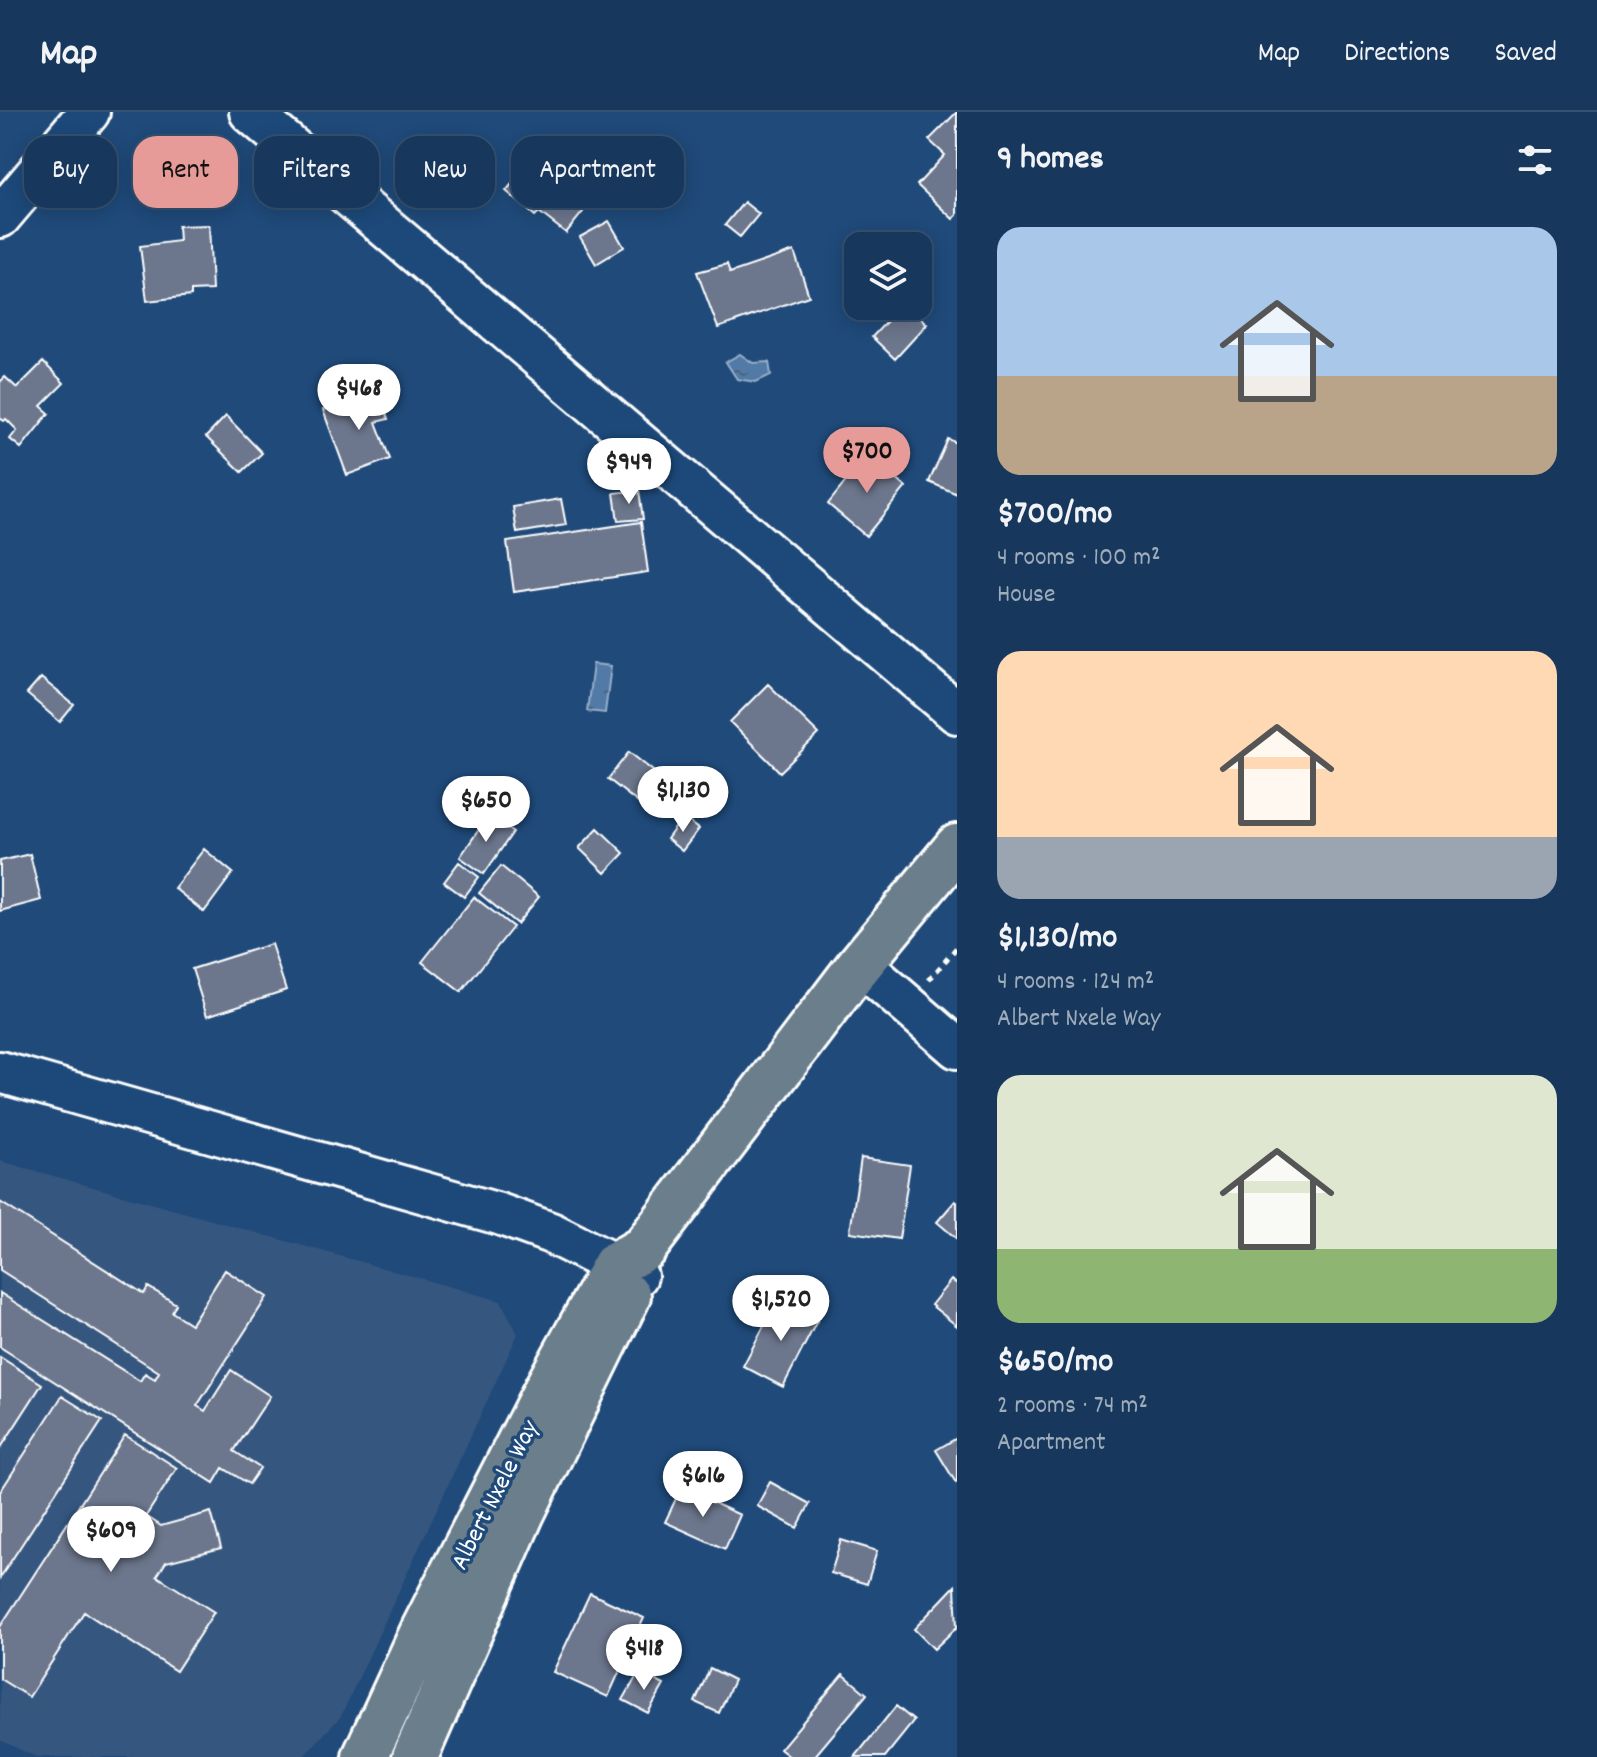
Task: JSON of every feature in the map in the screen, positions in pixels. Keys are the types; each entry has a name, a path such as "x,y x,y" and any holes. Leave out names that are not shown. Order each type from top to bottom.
{"main road":[{"name":"Albert Nxele Way","path":"365,1757 424,1629 548,1386 632,1263 860,964 957,847"},
{"name":"Albert Nxele Way","path":"419,1753 522,1513 594,1371 632,1263"}],"street":[{"path":"0,217 89,112"},
{"path":"250,112 957,713"},
{"path":"860,964 957,1048"},
{"path":"0,1072 499,1214 632,1263"}],"path":[{"path":"908,1004 957,947"}],"shaded area":[{"path":"0,1161 501,1301 518,1334 341,1716 303,1757 36,1757 0,1740"}],"water":[{"path":"740,354 753,363 769,362 771,375 756,382 737,379 726,362"},
{"path":"593,664 611,666 605,713 587,711"}],"building":[{"path":"957,112 957,215 953,219 917,185 945,155 929,140"},
{"path":"744,202 759,214 740,237 725,225"},
{"path":"526,208 586,208 566,233 539,212 535,216"},
{"path":"609,221 624,247 596,264 580,237"},
{"path":"209,225 212,290 191,291 191,296 147,301 140,246 179,241 178,226"},
{"path":"794,251 809,296 718,328 697,272 727,264 730,273"},
{"path":"888,320 923,320 927,324 895,359 872,337"},
{"path":"43,362 64,383 41,406 49,413 21,448 10,439 17,430 6,419 0,418 0,382 5,377 17,388"},
{"path":"378,391 388,419 376,422 390,459 347,475 323,410"},
{"path":"226,416 262,453 242,472 206,437"},
{"path":"948,439 957,443 957,494 929,482"},
{"path":"867,455 906,487 866,536 828,504"},
{"path":"639,490 643,519 618,521 614,493"},
{"path":"561,499 566,525 517,533 513,507"},
{"path":"641,522 648,572 514,592 507,542"},
{"path":"41,678 74,705 60,722 27,694"},
{"path":"768,684 819,734 780,772 730,722"},
{"path":"629,752 663,779 641,805 608,779"},
{"path":"489,815 513,832 484,874 460,857"},
{"path":"683,817 699,829 682,851 667,839"},
{"path":"598,828 624,853 605,873 579,848"},
{"path":"204,849 233,873 204,912 174,888"},
{"path":"30,854 41,900 0,911 0,861"},
{"path":"459,862 479,877 464,897 444,882"},
{"path":"501,866 539,897 517,924 479,893"},
{"path":"474,897 513,927 461,992 422,962"},
{"path":"271,944 286,990 207,1016 192,969"},
{"path":"861,1158 910,1165 899,1239 850,1232"},
{"path":"0,1202 144,1294 148,1287 176,1304 172,1312 191,1324 225,1270 267,1297 197,1406 205,1411 231,1370 270,1396 234,1451 260,1468 249,1484 223,1468 214,1483 0,1347 0,1293 140,1381 145,1373 155,1379 159,1372 0,1270"},
{"path":"957,1202 957,1239 937,1222"},
{"path":"951,1280 957,1284 957,1326 931,1305"},
{"path":"778,1299 818,1319 783,1387 743,1366"},
{"path":"0,1357 42,1384 0,1449"},
{"path":"62,1396 102,1421 0,1578 0,1492"},
{"path":"125,1435 177,1468 146,1516 161,1526 211,1512 221,1548 166,1562 157,1576 214,1612 176,1671 84,1612 29,1697 0,1679 0,1627"},
{"path":"957,1438 957,1482 956,1483 936,1450"},
{"path":"770,1482 810,1504 797,1528 757,1506"},
{"path":"681,1488 740,1515 725,1549 665,1522"},
{"path":"841,1540 877,1551 867,1584 831,1573"},
{"path":"955,1586 957,1627 934,1649 914,1629"},
{"path":"590,1593 644,1618 608,1697 553,1672"},
{"path":"710,1668 734,1680 719,1713 695,1702"},
{"path":"639,1672 664,1685 648,1713 623,1700"},
{"path":"843,1674 867,1694 814,1757 790,1757 780,1749"},
{"path":"896,1706 914,1721 885,1757 855,1757"}]}
